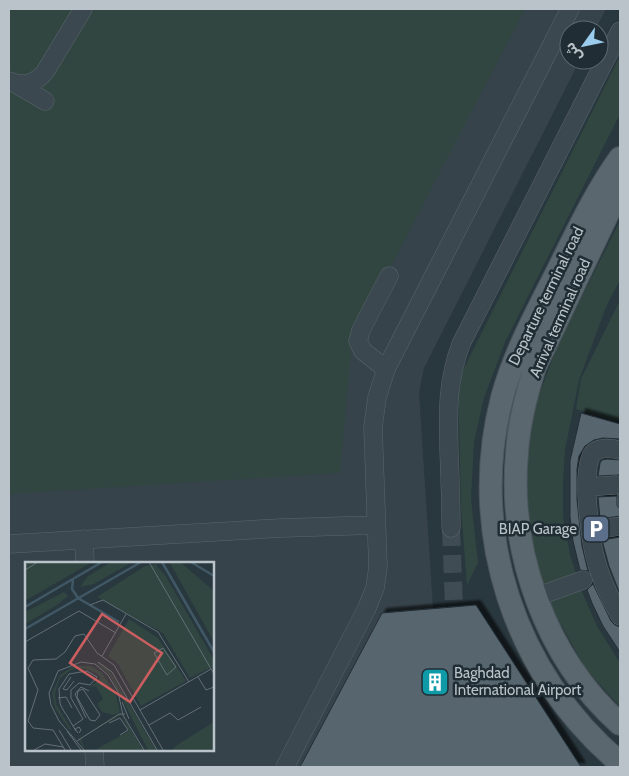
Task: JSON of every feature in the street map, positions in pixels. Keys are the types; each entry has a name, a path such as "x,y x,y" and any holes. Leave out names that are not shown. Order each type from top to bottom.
{"main road":[{"name":"Departure terminal road","path":"620,158 593,200 527,331 512,365 494,435 490,506 500,573 521,634 546,678 568,710 588,733 620,763"},
{"name":"Arrival terminal road","path":"620,188 546,342 529,386 520,424 516,472 520,541 536,597 556,642 570,664 594,696 620,724"}],"lane":[{"path":"13,83 25,84 33,82 45,72 83,9"},
{"path":"286,767 375,588 378,567 373,427 377,398 386,369 570,9"},
{"path":"451,528 448,406 450,380 457,356 470,326 620,31"},
{"path":"13,83 45,101"},
{"path":"386,369 363,351 358,341 360,330 389,276"},
{"path":"620,450 606,448 593,452 589,458 587,487 594,553 600,574 620,616"},
{"path":"587,487 616,485"},
{"path":"9,544 376,525"},
{"path":"591,531 620,526"},
{"path":"84,539 85,562"},
{"path":"536,597 583,580"},
{"path":"94,751 94,767"}],"shaded area":[{"name":"Baghdad International Airport","path":"9,9 606,9 600,20 559,20 559,70 575,70 424,368 419,393 433,608 476,605 580,765 579,767 9,767"}],"green space":[{"path":"9,9 525,9 352,341 340,473 9,494"},
{"path":"620,56 620,114 505,342 484,398 474,442 471,499 478,563 467,585 461,508 458,380"},
{"path":"620,221 620,280 606,307 579,380 565,450 563,516 570,555 583,594 597,626 620,663 620,707 585,668 552,608 536,567 525,493 528,424 559,342"},
{"path":"620,300 620,422 576,409 581,379"}],"building":[{"path":"581,413 620,424 620,439 603,438 594,440 585,446 579,456 577,500 582,546 588,571 580,570 573,541 570,517 570,461"},
{"path":"602,460 620,460 620,475 598,476 600,463"},
{"path":"617,496 620,516 600,519 598,497"},
{"path":"620,537 620,594 609,566 602,540"},
{"path":"593,584 611,621 620,627 620,652 603,626 592,603 587,590"},
{"name":"Baghdad International Airport","path":"476,605 581,767 300,767 382,613"}],"tunnel":[{"path":"451,528 454,606"}],"place":[{"name":"BIAP Garage","path":"596,529"},
{"name":"Baghdad International Airport","path":"435,682"}]}
